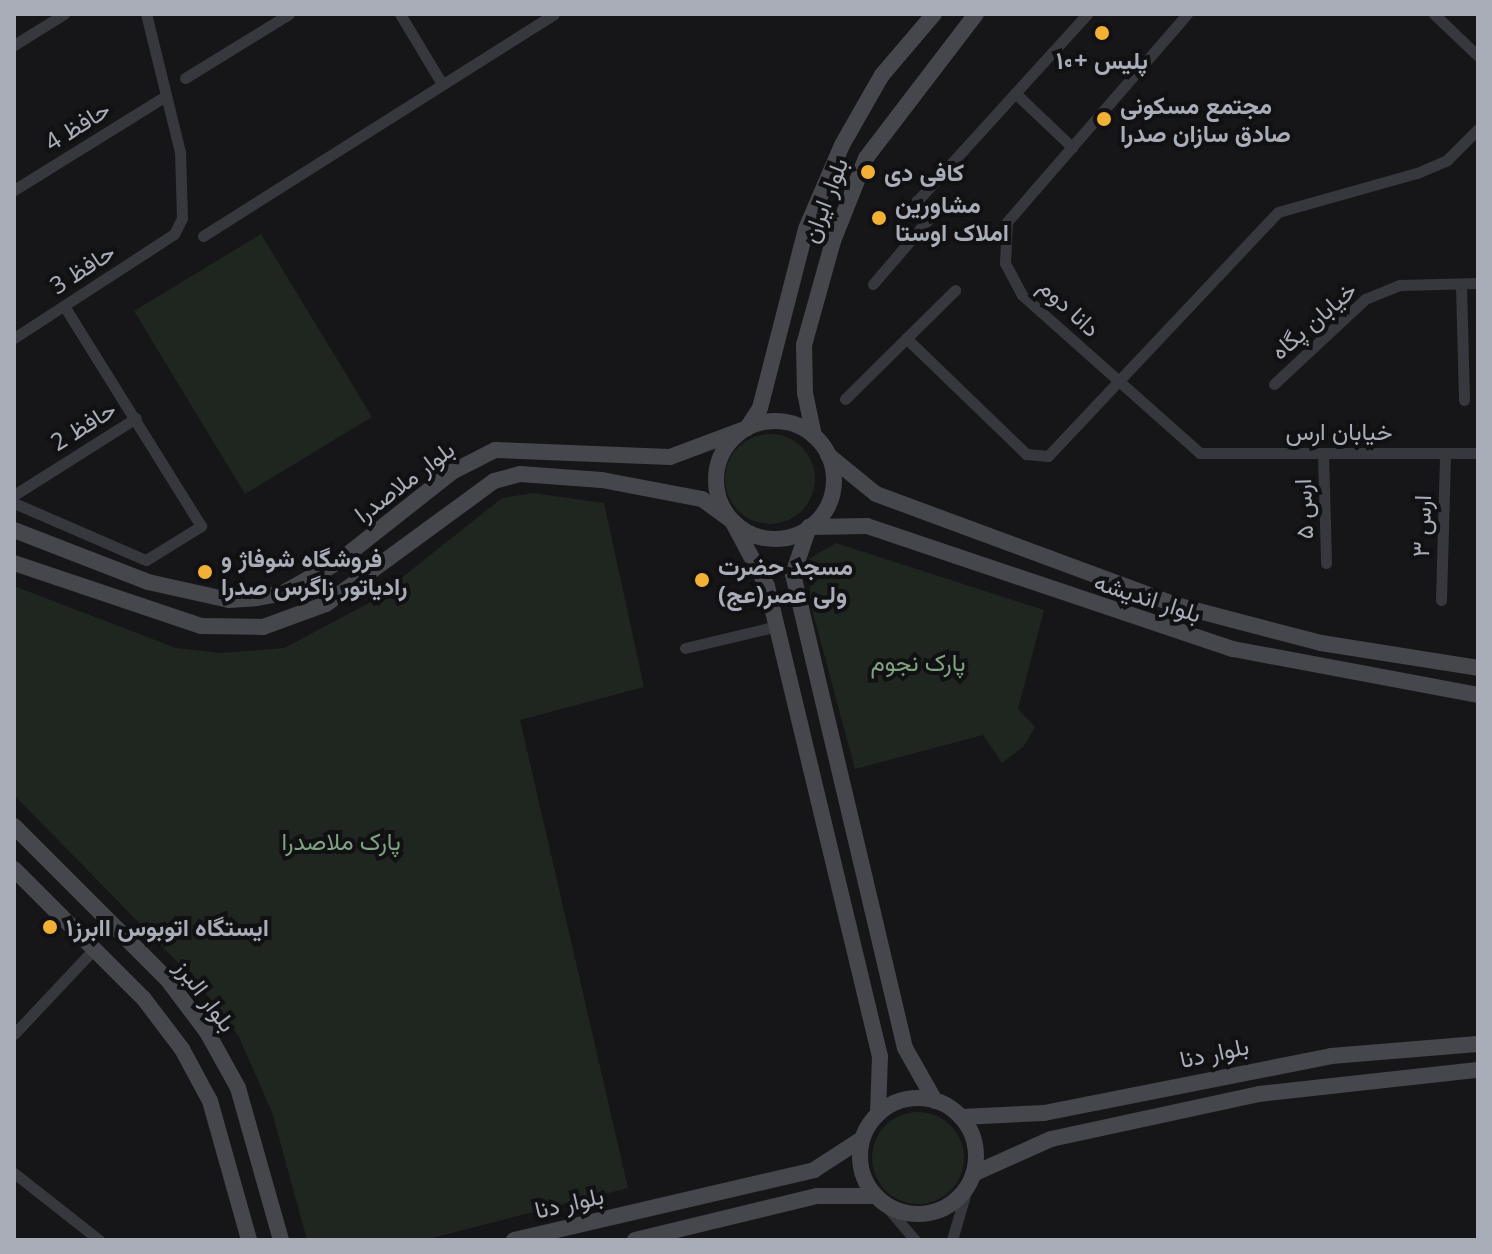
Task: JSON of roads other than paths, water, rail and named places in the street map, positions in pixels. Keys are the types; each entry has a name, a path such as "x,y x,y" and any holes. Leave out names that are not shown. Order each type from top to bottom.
{"main road":[{"name":"بلوار ایران","path":"747,428 760,408 806,229 882,75 934,14"},
{"name":"بلوار ایران","path":"814,436 804,345 833,241 866,158 976,14"},
{"path":"806,229 833,241"},
{"path":"635,1240 817,1196 880,1201 930,1213 970,1181 975,1144 961,1117 935,1101 905,1048 793,574 809,527 829,502 828,455 814,436 782,421 747,428 727,446 716,471 716,489 767,586 880,1056 878,1114"},
{"name":"بلوار ملاصدرا","path":"14,530 148,582 229,600 256,598 283,593 338,562 452,472 485,454 512,448 670,457 747,428"},
{"name":"بلوار اندیشه","path":"828,455 876,494 1176,605 1321,643 1478,668"},
{"path":"14,563 139,610 233,629 291,621 326,604 469,496 520,474 702,499 732,521 769,538 809,527"},
{"name":"بلوار اندیشه","path":"809,527 867,526 1233,649 1478,695"},
{"name":"بلوار البرز","path":"14,826 167,979 207,1032 238,1088 281,1240"},
{"path":"14,869 144,999 203,1088 230,1159 249,1240"},
{"name":"بلوار دنا","path":"961,1117 1044,1113 1331,1056 1478,1044"},
{"name":"بلوار دنا","path":"970,1181 1051,1139 1259,1094 1478,1070"},
{"path":"880,1201 861,1170 862,1139 878,1114 905,1100 935,1101"},
{"name":"بلوار دنا","path":"514,1240 814,1170 862,1139"}],"street":[{"path":"14,45 64,14"},
{"path":"146,14 164,97"},
{"path":"185,78 289,14"},
{"path":"400,14 442,84"},
{"path":"203,236 554,14"},
{"path":"873,284 931,216 917,201 1087,14"},
{"path":"1434,14 1478,56"},
{"name":"دانا دوم","path":"1180,16 1007,222 1005,263 1022,295 1200,453"},
{"path":"1015,93 1072,147"},
{"name":"حافظ 4","path":"14,190 164,97"},
{"name":"حافظ 3","path":"14,338 174,234 182,218 180,152 164,97"},
{"path":"906,338 1026,454 1048,456 1278,212 1427,169 1447,160 1478,129"},
{"name":"خیابان پگاه","path":"1274,384 1365,299 1399,285 1478,283"},
{"path":"1461,285 1464,400"},
{"path":"845,399 955,290"},
{"path":"14,503 146,560 201,526 64,306"},
{"name":"حافظ 2","path":"14,495 136,418"},
{"name":"خیابان ارس","path":"1200,453 1478,453"},
{"name":"ارس ۵","path":"1323,453 1326,563"},
{"name":"ارس ۳","path":"1441,600 1445,453"},
{"path":"685,648 777,626"},
{"path":"14,1034 94,949"},
{"path":"14,1173 85,1236 99,1240"},
{"path":"952,1240 970,1181"},
{"path":"880,1201 915,1240"}],"place":[{"name":"پلیس +۱۰","path":"1102,33"},
{"name":"مجتمع مسکونی صادق سازان صدرا","path":"1104,119"},
{"name":"کافی دی","path":"868,172"},
{"name":"مشاورین املاک اوستا","path":"879,218"},
{"name":"فروشگاه شوفاژ و رادیاتور زاگرس صدرا","path":"205,572"},
{"name":"مسجد حضرت ولی عصر(عج)","path":"702,580"},
{"name":"ایستگاه اتوبوس اابرز۱","path":"50,927"}],"park label":[{"name":"پارک نجوم","path":"918,662"},
{"name":"پارک ملاصدرا","path":"341,841"}]}
